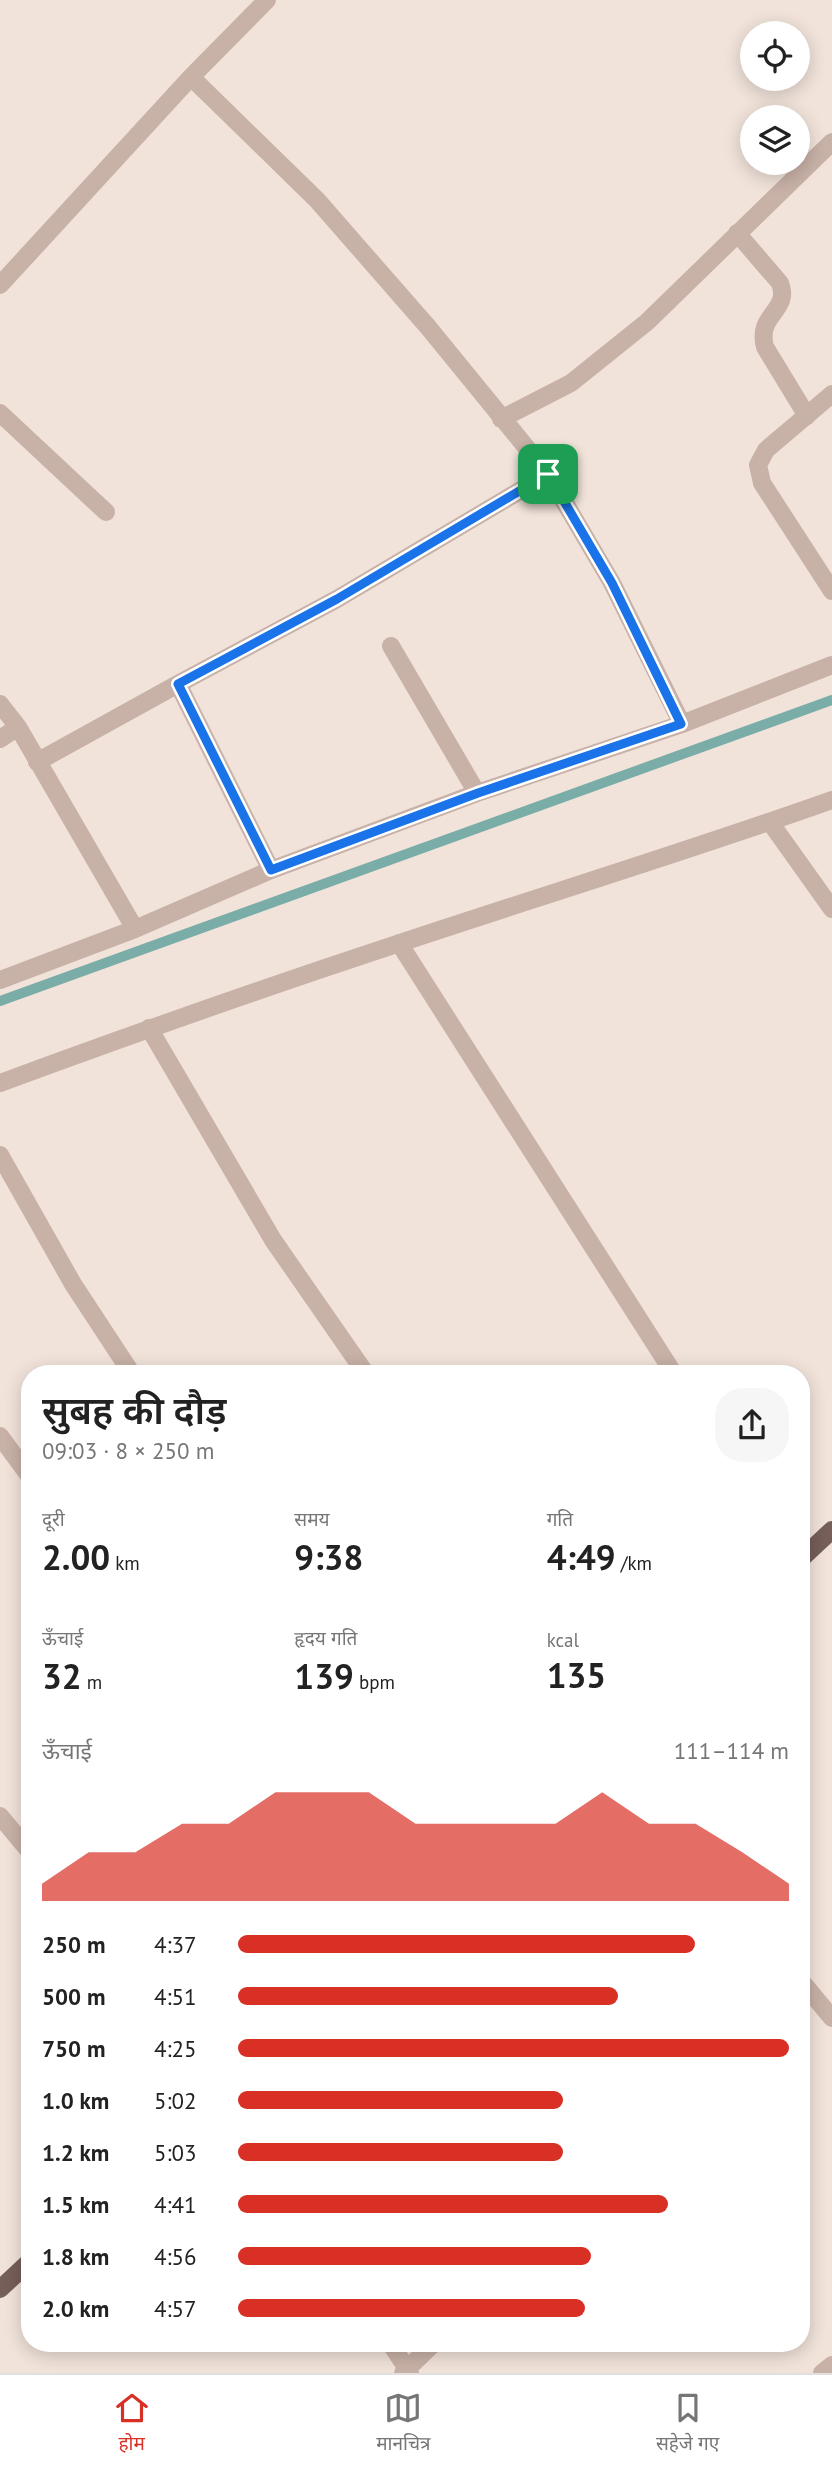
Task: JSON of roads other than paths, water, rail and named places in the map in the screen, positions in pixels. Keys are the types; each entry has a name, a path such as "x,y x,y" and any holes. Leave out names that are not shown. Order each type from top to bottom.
{"main road":[{"path":"810,1551 832,1530"},
{"path":"0,2289 21,2269"}],"street":[{"path":"0,285 191,77 267,0"},
{"path":"191,77 317,200 428,327 548,474 612,583 681,724"},
{"path":"502,419 571,383 648,322 832,142"},
{"path":"737,233 780,283 782,300 765,325 762,335 765,347 807,416"},
{"path":"832,394 766,450 758,465 762,483 832,592"},
{"path":"0,413 106,512"},
{"path":"37,762 337,599 548,474"},
{"path":"391,646 478,793"},
{"path":"0,980 135,929 271,870 478,793 681,724 832,665"},
{"path":"178,684 271,870"},
{"path":"0,704 18,727 135,929"},
{"path":"0,739 18,727"},
{"path":"0,1083 149,1028 832,800"},
{"path":"770,822 832,909"},
{"path":"399,943 668,1365"},
{"path":"149,1028 273,1240 360,1365"},
{"path":"0,1154 73,1284 126,1365"},
{"path":"0,1436 21,1464"},
{"path":"0,1816 21,1841"},
{"path":"810,1992 832,2018"},
{"path":"395,2352 407,2372 426,2352"},
{"path":"822,2373 832,2365"}],"waterway":[{"path":"0,1001 832,700"}]}
